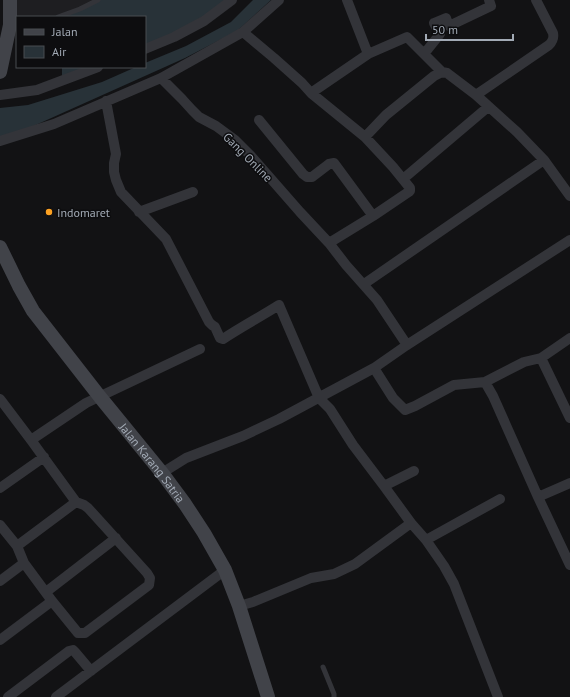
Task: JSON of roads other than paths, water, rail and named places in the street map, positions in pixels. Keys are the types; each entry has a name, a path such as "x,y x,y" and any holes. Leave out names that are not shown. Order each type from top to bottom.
{"street":[{"path":"0,72 13,26 10,0"},
{"path":"146,49 174,37 204,21 232,0"},
{"path":"0,142 54,124 161,78 243,32 279,0"},
{"path":"347,0 368,54"},
{"path":"424,54 440,34 434,23 446,18 449,26 491,6 489,0"},
{"path":"476,95 552,42 554,37 553,33 536,0"},
{"path":"243,32 302,83 311,93 365,137 410,188 410,191 329,243"},
{"path":"311,93 368,54 407,37 442,72 452,76 476,95 517,132 544,160 570,196"},
{"path":"0,95 37,90 95,68"},
{"path":"365,137 386,115 434,76 442,72"},
{"name":"Gang Online","path":"161,78 192,110 206,122 223,131 235,140 251,156 364,284 386,312 407,345"},
{"path":"106,101 116,154 114,163 116,180 121,192 166,239 209,322 215,327 220,338 223,339 241,327 279,306 319,398 330,409 353,444 444,566 454,584 498,697"},
{"path":"403,179 488,107"},
{"path":"259,120 307,177 312,177 329,164 334,163 373,216"},
{"path":"364,284 544,160"},
{"path":"139,212 193,192"},
{"path":"162,473 186,458 243,436 279,419 374,368 407,345 570,240"},
{"name":"Jalan Karang Satria","path":"0,247 19,286 34,311 100,397 162,473 204,533 225,570 239,606 268,697"},
{"path":"374,368 393,398 404,410 454,385 485,382 524,362 541,358 570,338"},
{"path":"32,440 86,403 200,348"},
{"path":"541,358 567,404 570,418"},
{"path":"485,382 493,396 538,497 569,559"},
{"path":"0,400 32,440 76,502 88,508 147,573 150,578 149,585 86,633 78,633 24,563 17,546 0,525"},
{"path":"0,488 44,457"},
{"path":"384,486 414,471"},
{"path":"538,497 570,483"},
{"path":"426,540 500,499"},
{"path":"17,546 76,502"},
{"path":"239,606 253,602 311,578 334,574 355,564 411,523"},
{"path":"0,640 116,538"},
{"path":"0,581 24,563"},
{"path":"56,697 225,570"},
{"path":"8,697 73,650 91,671"}],"lane":[{"path":"61,16 98,0"},
{"path":"323,667 334,697"}],"water":[{"path":"98,0 232,0 146,48 146,16 60,16"},
{"path":"253,0 271,0 237,31 185,58 0,141 0,108 28,105 102,82 134,68 146,68 146,63 186,46 231,22"},
{"path":"62,68 95,68 62,81"}],"place":[{"name":"Indomaret","path":"49,212"}]}
